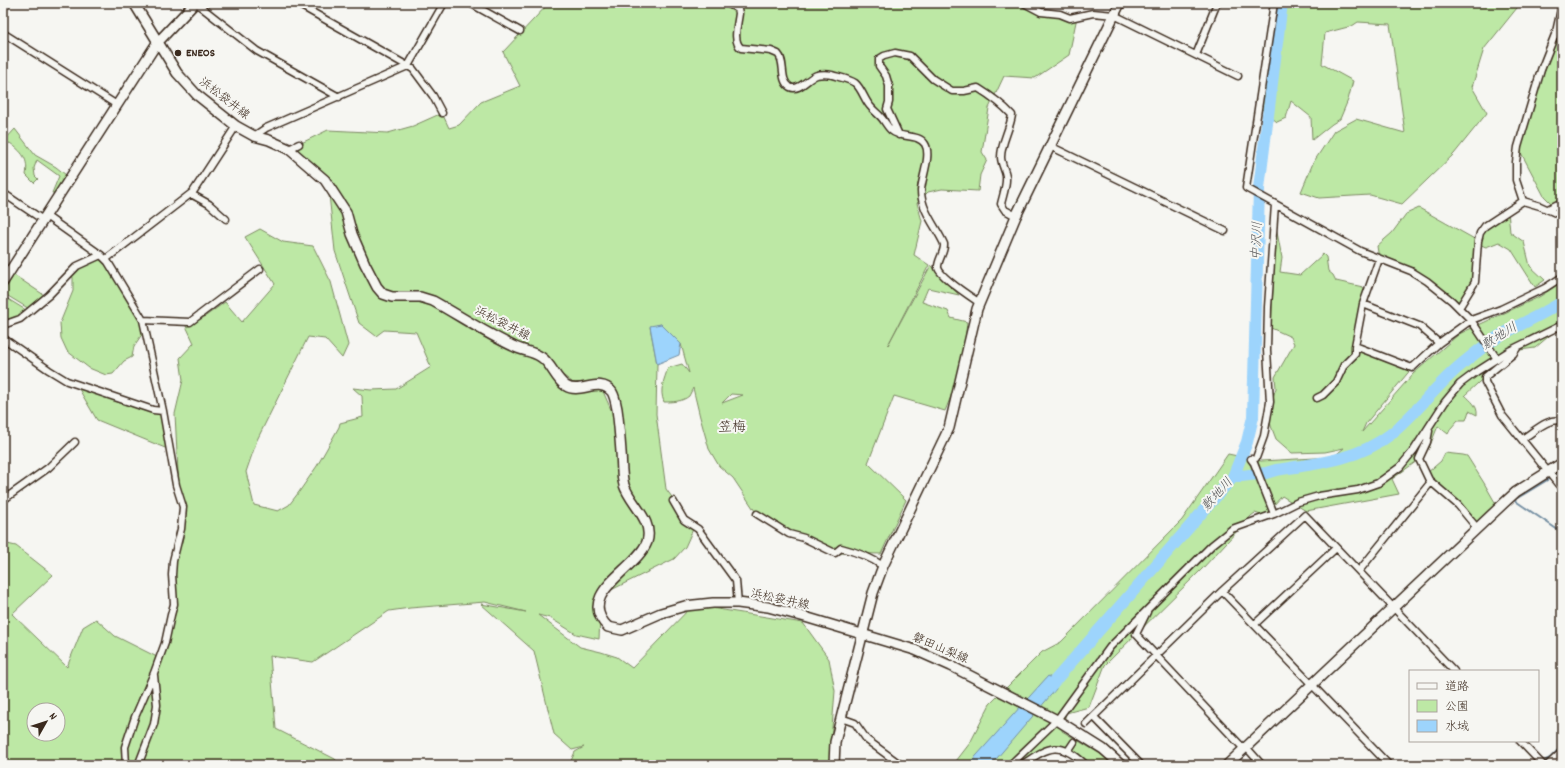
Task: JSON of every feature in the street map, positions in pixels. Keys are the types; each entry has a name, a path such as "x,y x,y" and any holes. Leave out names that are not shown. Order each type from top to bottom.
{"main road":[{"name":"浜松袋井線","path":"134,3 185,84 236,126 254,136 269,140 289,149 325,180 346,212 352,234 365,264 378,288 383,294 392,297 420,297 433,301 514,347 542,358 566,386 574,389 601,386 607,387 613,393 617,414 624,486 643,516 649,535 646,544 640,552 601,595 598,602 598,608 603,622 608,627 622,630 661,613 685,606 713,603 738,603 768,607 862,634"},
{"path":"3,282 158,43 195,3"},
{"path":"834,765 835,742 873,592 883,566 949,428 971,332 980,303 1016,216 1120,3"},
{"path":"1227,765 1516,492 1548,471 1562,464"},
{"name":"磐田山梨線","path":"862,634 915,650 951,666 1055,719 1103,749 1120,765"}],"street":[{"path":"195,3 256,51 339,96"},
{"path":"296,3 413,69 433,96 442,113"},
{"path":"254,136 266,128 408,66 444,3"},
{"path":"470,3 520,31"},
{"path":"727,3 738,10 739,13 736,41 738,46 778,54 782,61 784,79 789,86 794,88 797,87 816,75 833,76 849,80 855,83 869,105 893,131 899,135 915,138 925,144 927,151 925,174 921,191 925,209 944,244 944,250 938,263 938,269 943,276 980,303"},
{"path":"1024,3 1041,12 1060,14 1070,18 1092,13 1114,15 1196,54 1238,76"},
{"path":"1196,54 1217,3"},
{"path":"1274,3 1246,188 1360,251 1411,271 1427,281 1459,308 1472,322 1495,357"},
{"path":"1523,201 1516,180 1518,147 1541,70 1556,32 1562,6"},
{"path":"3,33 117,105"},
{"path":"899,135 887,109 889,102 889,86 886,76 879,66 879,59 884,56 894,53 910,56 933,79 952,91 964,91 978,88 990,95 1012,114 1001,156 1001,162 1006,176 1006,183 1001,204 1005,210 1016,216"},
{"path":"3,324 20,319 49,295 77,266 103,257 191,194 236,126"},
{"path":"289,149 299,144"},
{"path":"1050,146 1225,231"},
{"path":"3,193 45,218 103,257 143,320 163,411 176,485 183,507 183,517 172,561 174,604 165,643 135,717 125,747 126,765"},
{"path":"191,194 209,204 226,219"},
{"path":"1523,201 1548,209 1562,216"},
{"path":"1459,308 1475,282 1480,233 1485,226 1523,201"},
{"path":"1548,209 1562,202"},
{"path":"1273,203 1267,314 1267,350 1270,402 1264,436 1254,460 1273,512"},
{"path":"1316,398 1323,395 1336,382 1344,365 1356,354 1355,346 1363,304 1379,259"},
{"path":"143,320 190,322 260,269"},
{"path":"1355,346 1412,368 1439,343 1472,322 1545,288 1562,277"},
{"path":"1363,304 1419,326 1439,343"},
{"path":"1010,765 1055,719 1110,647 1212,545 1232,529 1298,502 1358,490 1378,483 1400,467 1430,427 1445,402 1460,384 1495,357 1517,348 1562,325"},
{"path":"3,338 67,381 154,410 163,411"},
{"path":"1517,348 1514,354 1484,377 1485,382 1502,415 1562,488"},
{"path":"1522,439 1550,421 1562,421"},
{"path":"1430,427 1427,442 1419,459 1431,482 1458,506 1477,528"},
{"path":"3,500 48,468 75,442"},
{"path":"1358,571 1431,482"},
{"path":"673,501 684,520 698,529 736,582 738,603"},
{"path":"757,514 789,534 804,538 835,553 841,548 862,554 883,566"},
{"path":"1086,724 1222,591 1305,515 1453,670"},
{"path":"1255,624 1336,548"},
{"path":"1222,591 1389,765"},
{"path":"1150,607 1136,634 1262,765"},
{"path":"140,765 139,763 154,724 157,705 154,673"},
{"path":"1094,717 1141,765"},
{"path":"841,718 855,723 867,740 901,765"},
{"path":"1068,752 1074,742"},
{"path":"1521,742 1543,765"},
{"path":"1022,765 1045,750 1057,747 1068,752 1086,765"},
{"path":"1548,765 1562,752"}],"green space":[{"path":"549,3 1038,3 1056,17 1077,17 1069,55 1035,78 1004,76 989,108 982,152 987,160 980,175 978,191 942,189 928,192 917,203 922,221 914,255 929,265 888,345 931,265 959,295 928,288 922,302 948,311 951,318 967,322 962,369 945,411 894,396 868,463 906,500 881,554 835,553 757,514 733,478 719,466 709,449 693,388 689,396 680,401 664,402 662,389 668,368 682,364 689,373 681,344 661,324 650,327 657,364 656,414 666,489 694,527 685,547 674,559 601,595 599,639 576,634 550,618 538,615 580,647 617,657 632,668 693,605 803,623 829,659 835,691 829,765 569,765 575,752 584,747 572,750 554,734 534,651 481,604 526,612 485,602 389,611 313,662 270,656 276,729 335,759 341,765 3,765 3,543 16,546 53,575 12,614 67,667 83,627 96,619 115,636 159,658 174,601 172,569 181,529 175,414 183,380 180,358 194,343 186,326 203,318 225,302 242,322 275,284 245,237 260,229 283,242 313,246 331,282 348,345 342,358 325,339 308,337 257,440 246,472 254,505 278,511 289,505 317,466 340,423 363,417 362,396 353,388 371,390 396,389 431,367 416,332 384,330 376,336 359,323 335,251 328,185 289,149 328,130 388,133 413,126 442,113 449,128 459,125 481,102 520,86 503,52","holes":["537,356 572,382 561,381","607,388 613,412 602,389","731,394 743,395 722,403"]},
{"path":"1274,3 1521,3 1484,49 1472,87 1487,113 1454,154 1402,204 1370,195 1319,198 1301,192 1313,163 1334,131 1356,119 1405,133 1390,24 1358,22 1352,26 1325,33 1322,64 1353,81 1348,100 1340,119 1312,140 1311,117 1291,101 1286,118 1277,122 1257,105"},
{"path":"1562,21 1562,203 1554,206 1544,196 1518,147"},
{"path":"15,129 35,155 56,167 66,175 56,193 52,193 59,176 37,160 34,168 35,176 38,179 34,183 26,175 27,169 24,156 10,143 3,145 4,141"},
{"path":"1419,208 1478,241 1475,282 1459,308 1420,277 1379,259 1377,246 1392,233 1406,214"},
{"path":"1508,211 1510,232 1524,242 1530,266 1545,280 1535,287 1511,249 1499,242 1486,247 1481,245 1479,236"},
{"path":"1276,227 1282,258 1280,272 1300,275 1323,254 1326,257 1328,271 1333,275 1336,281 1363,287 1366,293 1356,346 1412,368 1366,423 1362,432 1413,374 1459,334 1539,297 1562,282 1562,325 1535,348 1520,350 1502,361 1465,395 1475,406 1477,415 1469,411 1466,420 1458,420 1448,434 1438,426 1429,448 1417,461 1392,479 1399,494 1306,511 1282,496 1264,516 1255,513 1251,516 1202,569 1105,665 1089,707 1066,713 1062,731 1102,755 1112,765 1087,765 1059,746 1023,765 953,765 970,743 990,704 1042,652 1061,642 1182,520 1228,454 1261,461 1333,457 1344,448 1325,452 1292,453 1276,439 1271,426 1268,413 1276,388 1275,377 1294,344 1291,337 1271,328"},
{"path":"101,255 143,320 145,330 134,346 132,357 124,361 113,374 106,375 89,368 67,351 61,338 60,323 73,291 73,278 71,272"},
{"path":"14,275 47,297 31,310 3,293"},
{"path":"3,296 29,312 3,325"},
{"path":"76,384 163,411 170,450 97,420"},
{"path":"1445,453 1467,456 1496,504 1475,525 1431,482 1427,473 1441,461"}],"water":[{"path":"661,324 681,344 679,355 657,364 650,326"},
{"path":"1048,676 1055,680 1056,689 991,765 968,765"}],"waterway":[{"path":"3,21 10,3"},
{"name":"中沢川","path":"1045,692 1233,477 1247,442 1253,417 1259,188 1282,3"},
{"name":"敷地川","path":"1233,477 1266,473 1336,460 1365,450 1391,434 1453,372 1493,340 1562,302"},
{"path":"1480,531 1514,500 1562,471"},
{"path":"1514,500 1562,534"},
{"path":"1234,765 1471,540"},
{"path":"1537,765 1550,758 1562,746"}],"tunnel":[{"path":"1074,742 1086,724"}],"place":[{"name":"ENEOS","path":"178,53"}],"district":[{"name":"笠梅","path":"732,428"}]}
